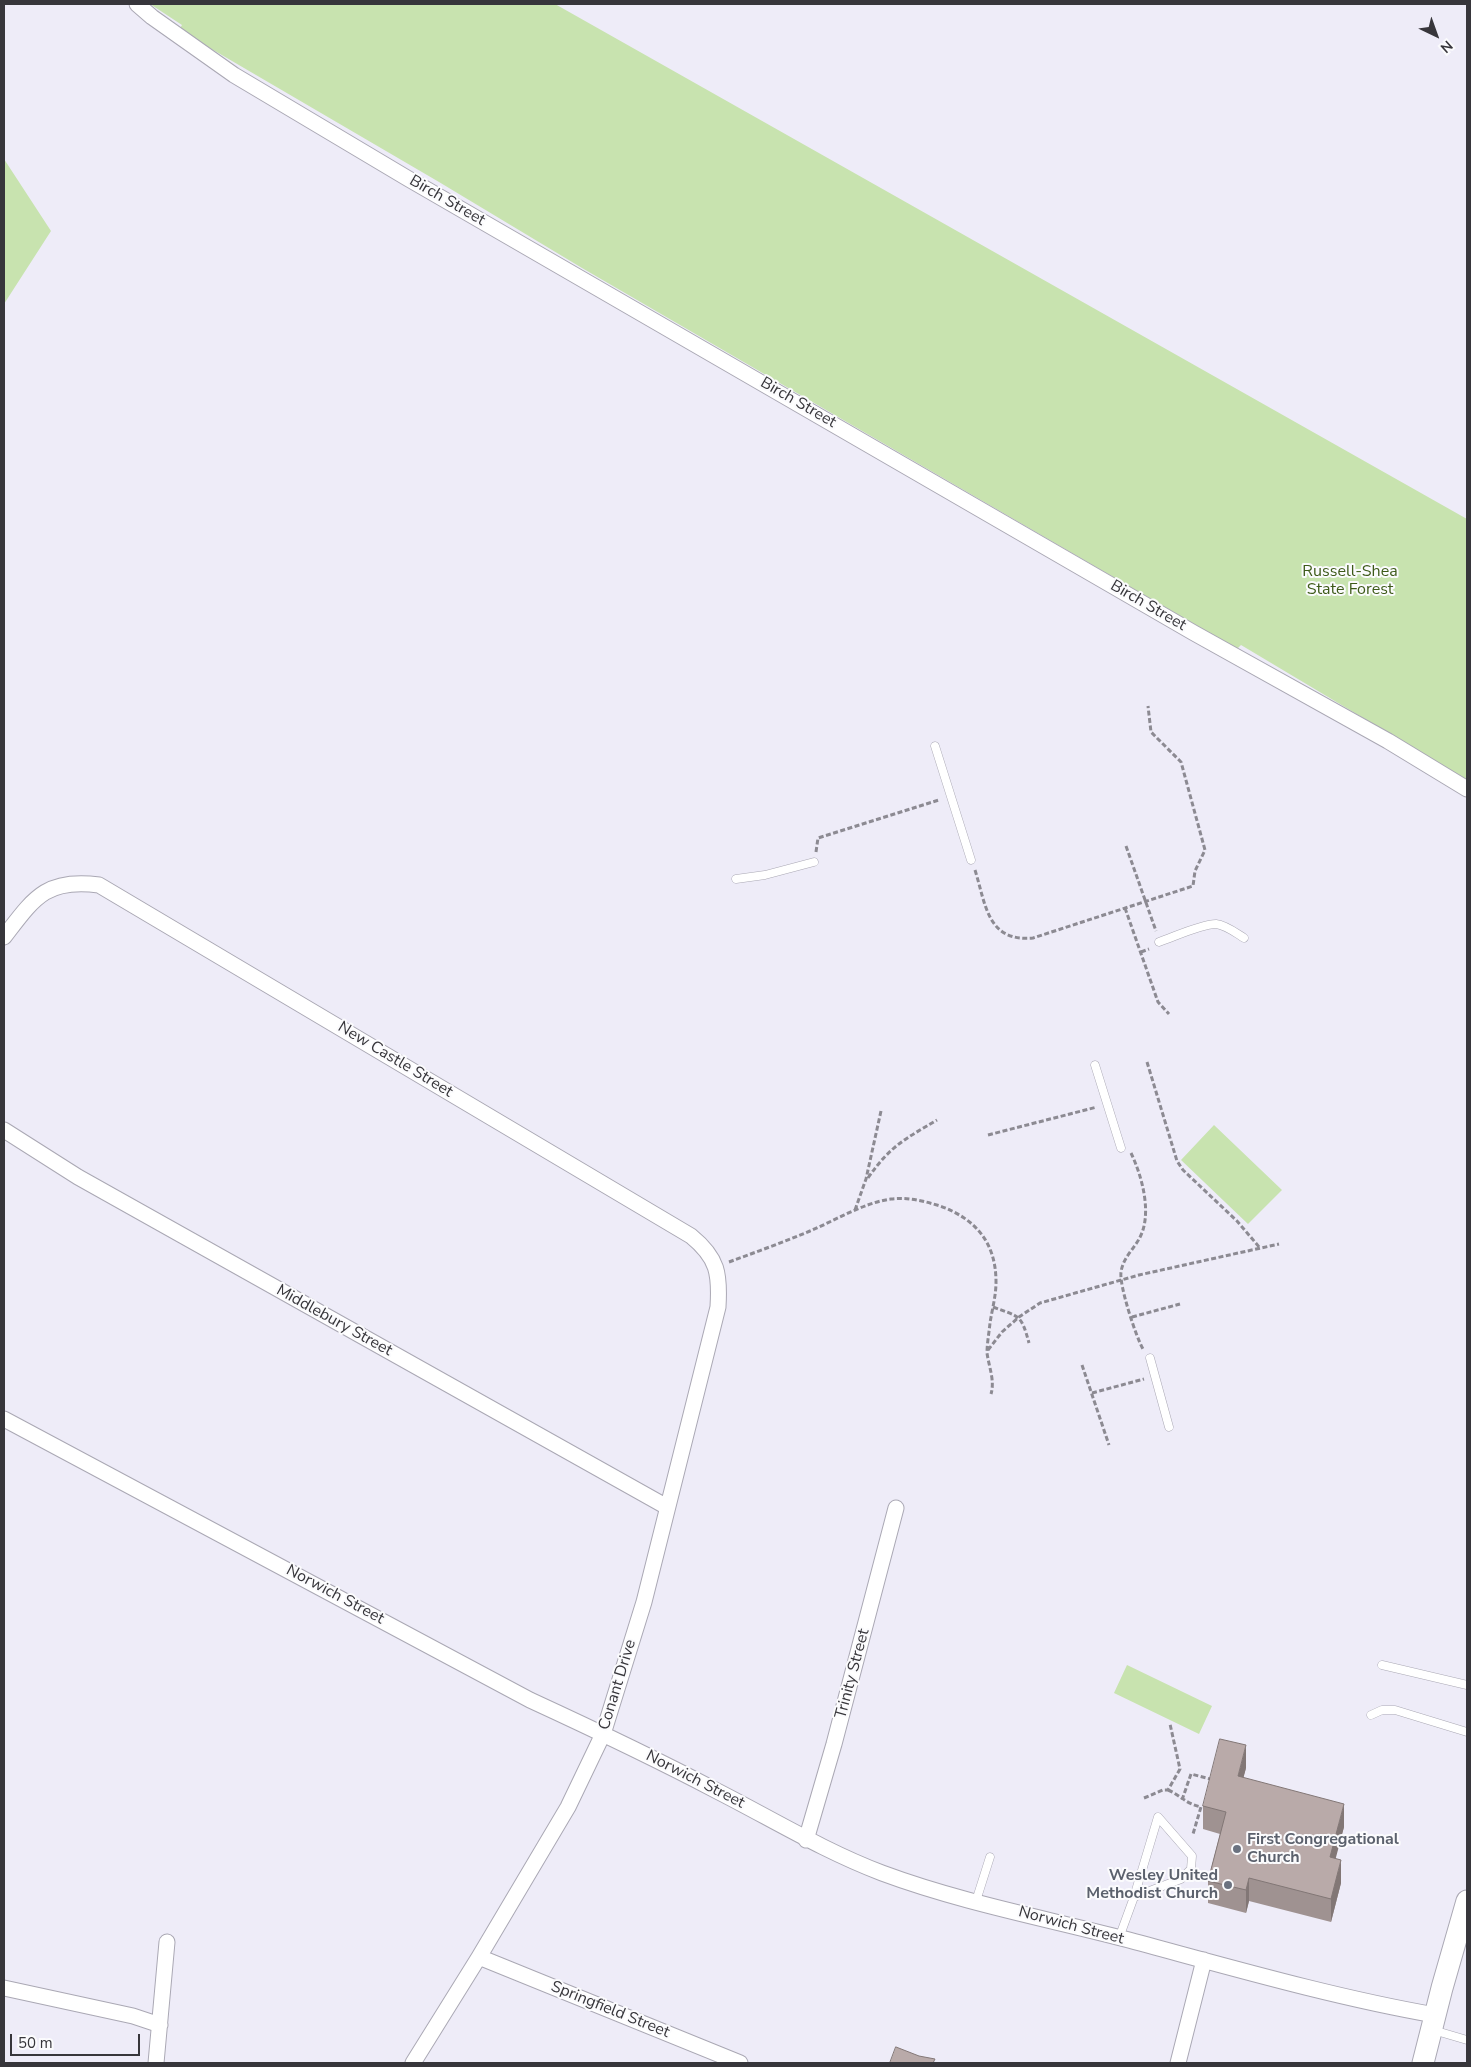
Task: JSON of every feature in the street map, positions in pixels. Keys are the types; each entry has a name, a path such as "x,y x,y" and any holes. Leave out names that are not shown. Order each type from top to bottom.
{"main road":[{"path":"1423,2063 1467,1901"}],"street":[{"name":"Birch Street","path":"137,4 152,17 234,75 407,178 1194,633 1388,741 1467,789"},
{"name":"New Castle Street","path":"4,937 40,894 58,885 78,882 99,885 691,1236 706,1248 716,1267"},
{"name":"Middlebury Street","path":"4,1130 78,1177 667,1507"},
{"name":"Conant Drive","path":"412,2063 479,1957 568,1807 604,1734 644,1602 718,1307 719,1287 716,1267"},
{"name":"Norwich Street","path":"4,1419 522,1695 720,1792 806,1840 881,1872 976,1901 1391,2007 1433,2023"},
{"name":"Trinity Street","path":"806,1840 834,1744 896,1508"},
{"path":"156,2063 167,1942"},
{"name":"Springfield Street","path":"479,1957 740,2063"},
{"path":"1178,2063 1204,1960"},
{"path":"4,1988 133,2016 160,2025"}],"lane":[{"path":"935,746 972,860"},
{"path":"736,879 765,876 814,862"},
{"path":"1159,942 1216,924 1244,938"},
{"path":"1095,1065 1121,1148"},
{"path":"1150,1358 1169,1427"},
{"path":"1382,1665 1467,1685"},
{"path":"1372,1715 1382,1710 1394,1710 1467,1732"},
{"path":"1119,1938 1134,1897 1158,1817 1192,1856 1191,1868 1180,1879 1134,1897"},
{"path":"976,1901 990,1857"},
{"path":"1433,2023 1467,2040"}],"path":[{"path":"972,860 990,918 997,929 1007,937 1019,940 1033,938 1194,886 1196,871 1205,850 1181,762 1151,732 1148,706"},
{"path":"814,862 818,838 951,797"},
{"path":"1126,846 1153,921"},
{"path":"1125,908 1158,1002 1170,1014"},
{"path":"1147,1062 1177,1161 1183,1170 1237,1221 1261,1248"},
{"path":"988,1135 1108,1105"},
{"path":"855,1210 866,1179 881,1111"},
{"path":"866,1179 880,1159 891,1149 938,1120"},
{"path":"1121,1148 1132,1154 1145,1197 1147,1211 1145,1226 1123,1264 1121,1280 1142,1348 1150,1358"},
{"path":"716,1267 810,1231 855,1210 891,1199 924,1201 964,1217 975,1225 992,1253 996,1283 987,1351 994,1386 991,1394"},
{"path":"987,1351 1002,1332 1019,1316 1040,1303 1121,1280 1279,1244"},
{"path":"1132,1317 1180,1304"},
{"path":"993,1307 1019,1316 1023,1321 1029,1343"},
{"path":"1082,1365 1109,1445"},
{"path":"1092,1393 1155,1376"},
{"path":"1168,1790 1180,1769 1170,1724"},
{"path":"1182,1800 1190,1774 1216,1780"},
{"path":"1144,1798 1163,1790 1168,1790 1177,1794 1182,1800 1200,1807 1193,1834"}],"green space":[{"name":"Russell-Shea State Forest","path":"150,4 555,4 1467,519 1467,780 1241,645 1237,649 582,268 179,30 182,25"},
{"path":"4,159 51,231 4,304"},
{"path":"1214,1125 1282,1190 1248,1224 1181,1160"},
{"path":"1127,1665 1212,1706 1199,1734 1114,1693"}],"building":[{"path":"1220,1739 1246,1745 1238,1776 1344,1804 1330,1857 1341,1860 1331,1899 1249,1878 1246,1890 1208,1881 1226,1812 1203,1806"},
{"path":"896,2047 919,2056 935,2059 933,2063 890,2063"}],"place":[{"name":"First Congregational Church","path":"1237,1849"},
{"name":"Wesley United Methodist Church","path":"1228,1885"}]}
